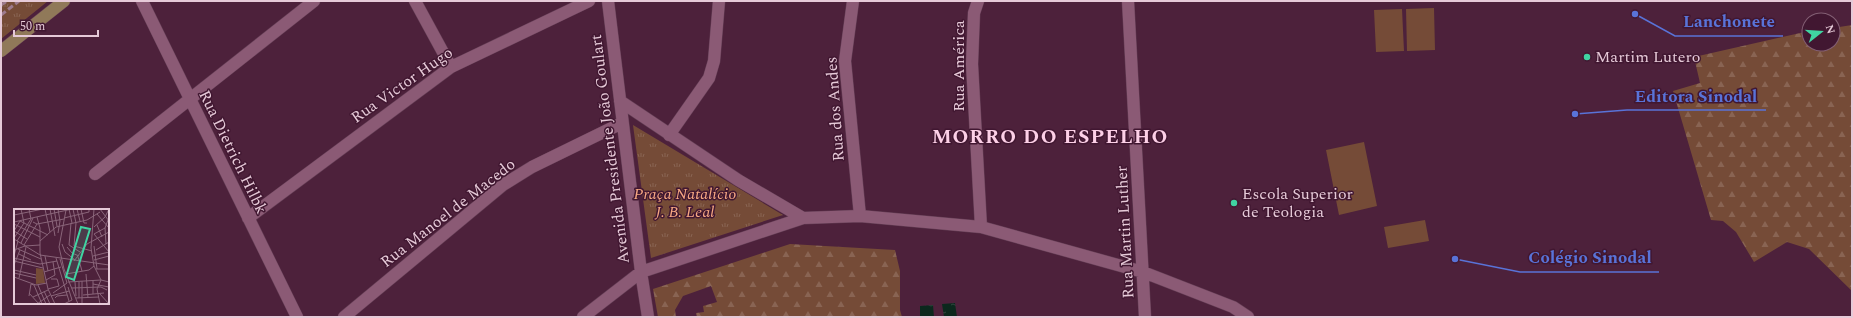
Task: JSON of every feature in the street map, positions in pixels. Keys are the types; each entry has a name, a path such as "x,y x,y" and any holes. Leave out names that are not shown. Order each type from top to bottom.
{"main road":[{"path":"1,51 64,1"}],"street":[{"name":"Rua Dietrich Hilbk","path":"142,1 297,317"},
{"path":"95,174 189,98 314,1"},
{"path":"415,1 451,67"},
{"name":"Rua Victor Hugo","path":"248,218 451,67 589,1"},
{"name":"Avenida Presidente João Goulart","path":"608,1 622,123 648,317"},
{"path":"669,135 709,78 714,62 718,1"},
{"name":"Rua dos Andes","path":"853,1 845,61 860,216"},
{"name":"Rua América","path":"978,1 974,13 972,64 981,227"},
{"name":"Rua Martin Luther","path":"1128,1 1145,317"},
{"path":"620,101 738,180 804,218"},
{"name":"Rua Manoel de Macedo","path":"344,317 503,185 532,167 622,123"},
{"path":"583,317 641,272 804,218 860,216 981,227 1143,272 1233,308 1248,317"}],"green space":[{"path":"1,1 48,1 1,39"},
{"path":"1434,8 1435,50 1407,51 1406,9"},
{"path":"1402,9 1404,51 1376,52 1374,10"},
{"path":"1852,25 1852,291 1809,249 1787,242 1754,262 1736,232 1723,221 1711,220 1673,91 1700,83 1694,57 1801,33 1801,52 1841,52 1841,27"},
{"name":"Praça Natalício J. B. Leal","path":"633,125 783,215 651,258"},
{"path":"1364,142 1377,206 1339,215 1326,150"},
{"path":"1425,220 1429,241 1388,248 1384,227"},
{"path":"790,244 895,250 900,271 900,310 902,317 697,317 696,313 704,312 703,306 717,302 711,286 683,296 675,310 676,317 658,317 653,289"}],"water":[{"path":"955,303 957,317 944,317 942,304"},
{"path":"933,305 934,317 920,317 920,306"}],"railway":[{"path":"1,5 7,1"},
{"path":"1,15 19,1"}],"place":[{"name":"Lanchonete","path":"1635,14"},
{"name":"Martim Lutero","path":"1587,57"},
{"name":"Editora Sinodal","path":"1575,114"},
{"name":"Escola Superior de Teologia","path":"1234,203"},
{"name":"Colégio Sinodal","path":"1455,259"}],"district":[{"name":"MORRO DO ESPELHO","path":"1050,137"}]}
